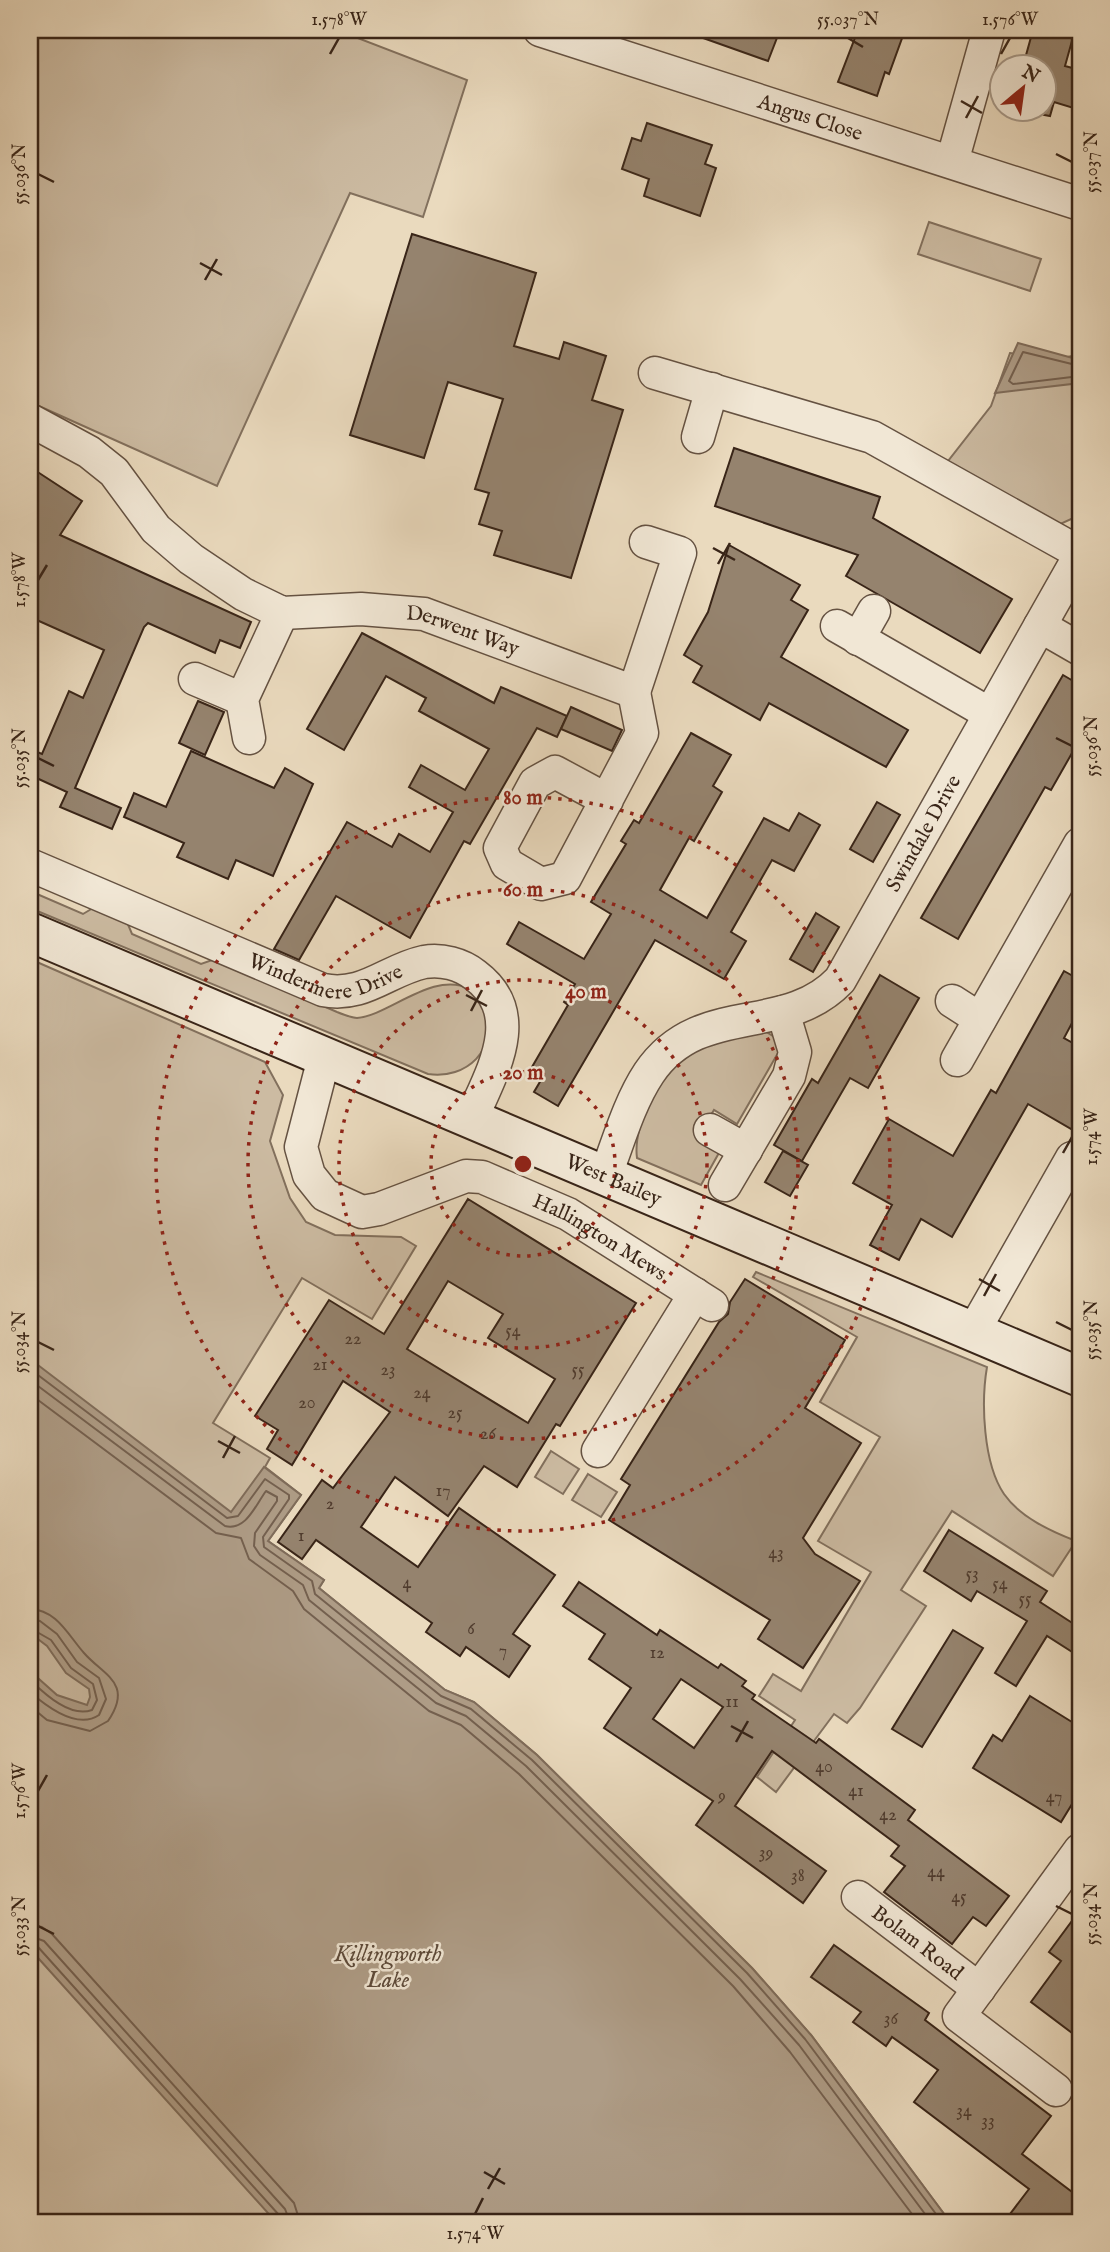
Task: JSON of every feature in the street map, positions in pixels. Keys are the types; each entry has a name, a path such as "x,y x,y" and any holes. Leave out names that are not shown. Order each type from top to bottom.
{"street":[{"name":"Angus Close","path":"540,30 579,36 1080,204"},
{"path":"953,162 989,30"},
{"name":"Swindale Drive","path":"605,1177 649,1074 676,1045 712,1026 811,1004 827,994 840,980 1080,554 872,437 655,373"},
{"path":"698,437 712,390"},
{"name":"Derwent Way","path":"30,420 89,452 114,472 156,528 191,559 243,594 282,612 361,609 424,614 634,692"},
{"path":"607,800 642,733 634,692 680,553 646,542"},
{"path":"874,611 848,632 990,714"},
{"path":"249,738 242,699 282,612"},
{"path":"1040,626 1080,649"},
{"path":"195,679 242,699"},
{"path":"957,1060 1080,844"},
{"name":"Windermere Drive","path":"30,865 323,990 343,994 424,962 447,963 471,972 484,982 497,1000 503,1023 501,1049 471,1120"},
{"name":"West Bailey","path":"30,932 1080,1377"},
{"path":"952,1001 981,1019"},
{"path":"725,1185 789,1076 794,1052 783,1012"},
{"name":"Hallington Mews","path":"324,1058 301,1147 309,1175 324,1195 362,1212 379,1209 466,1175 482,1177 568,1214 704,1300 598,1451"},
{"path":"710,1130 746,1150"},
{"path":"973,1332 1069,1180"},
{"name":"Bolam Road","path":"1056,2090 958,2016 1080,1850"},
{"name":"Bolam Road","path":"858,1897 979,1989"}],"shaded area":[{"path":"30,30 337,30 467,80 423,217 350,193 217,486 30,402"},
{"path":"929,222 1041,259 1030,291 918,254"},
{"path":"1010,353 1053,360 1072,356 1080,359 1080,515 1056,526 945,465 991,406"},
{"path":"30,891 83,914 93,908 127,922 132,934 201,964 215,959 352,1017 383,1010 426,989 441,985 469,989 484,1010 488,1024 483,1049 467,1067 442,1075 428,1074 30,908"},
{"name":"Killingworth Lake","path":"30,959 265,1062 283,1095 270,1141 290,1198 306,1222 335,1235 401,1237 416,1246 372,1319 302,1278 213,1423 270,1458 265,1467 301,1495 268,1541 324,1580 319,1588 445,1690 474,1702 537,1755 752,1968 811,2035 950,2222 30,2222"},
{"path":"762,1029 779,1040 778,1053 737,1124 714,1110 698,1137 720,1151 701,1185 637,1158 637,1144 645,1111 653,1094 674,1064 686,1052 706,1042"},
{"path":"756,1272 987,1367 985,1432 997,1481 1018,1510 1046,1528 1076,1541 1053,1576 952,1511 901,1590 926,1606 860,1708 847,1723 834,1714 776,1792 757,1777 795,1720 759,1696 773,1674 801,1691 871,1572 818,1541 880,1437 820,1402 857,1337 753,1277"},
{"path":"551,1451 579,1469 563,1494 535,1477"},
{"path":"588,1474 617,1492 601,1517 572,1500"}],"water":[{"path":"1018,343 1080,360 1080,383 995,393"},
{"name":"Killingworth Lake","path":"30,1359 231,1512 264,1467 301,1495 268,1541 324,1580 319,1588 445,1690 474,1702 537,1755 752,1968 811,2035 950,2222 276,2222 30,1949 30,1671 57,1695 87,1705 90,1697 89,1689 66,1673 47,1646 30,1633"}],"building":[{"path":"689,30 780,30 768,61 689,33"},
{"path":"858,30 905,30 889,74 885,72 877,96 838,82"},
{"path":"1033,30 1075,30 1065,66 1080,70 1080,110 1058,103 1058,52 1027,52"},
{"path":"647,123 712,145 705,164 716,168 700,216 644,196 649,179 622,169 632,138 641,141"},
{"path":"412,234 536,273 514,346 559,359 564,342 606,356 592,400 623,410 571,578 494,555 502,531 479,524 489,493 475,489 503,399 448,382 424,458 350,435"},
{"path":"734,448 880,497 873,518 1012,599 980,653 846,576 858,555 715,506"},
{"path":"30,467 82,501 60,535 251,622 240,648 220,640 215,653 148,623 144,627 75,788 121,808 112,829 60,807 67,792 30,775 30,749 42,754 69,691 83,698 104,650 30,617"},
{"path":"729,545 800,585 791,600 808,610 781,657 908,730 886,767 769,703 760,720 693,682 702,666 684,655 708,612"},
{"path":"362,633 494,703 501,687 567,716 557,737 537,728 470,844 464,841 410,938 336,896 299,960 274,949 347,822 392,847 399,834 430,852 453,812 409,787 421,765 465,790 489,749 419,711 426,698 386,676 344,750 307,729"},
{"path":"1063,675 1080,685 1080,739 1051,790 1045,787 958,939 921,918"},
{"path":"198,701 224,712 205,755 179,743"},
{"path":"571,707 622,730 612,751 561,729"},
{"path":"691,733 731,755 713,786 722,792 694,841 689,838 660,890 707,918 764,818 789,831 799,813 820,825 794,871 772,860 731,932 746,941 724,979 655,940 558,1106 534,1092 544,1075 532,1067 568,1005 564,1002 575,984 507,944 519,922 584,959 611,914 591,902 626,844 621,841 634,820 639,823"},
{"path":"191,751 274,788 285,768 313,784 273,876 236,860 228,879 177,857 184,843 124,817 134,793 166,807"},
{"path":"877,802 900,815 873,862 850,849"},
{"path":"816,913 839,927 813,972 790,959"},
{"path":"1064,971 1080,980 1080,1008 1064,1038 1080,1047 1080,1117 1073,1130 1028,1104 952,1237 921,1219 899,1260 870,1245 892,1205 853,1183 889,1119 953,1156 991,1090 996,1093"},
{"path":"880,975 919,998 868,1088 850,1078 802,1161 774,1145 812,1079 818,1083"},
{"path":"783,1151 808,1165 790,1196 765,1182"},
{"path":"468,1199 636,1303 560,1426 556,1424 517,1487 484,1466 448,1516 395,1477 361,1527 418,1567 459,1508 555,1575 513,1634 530,1646 509,1677 466,1647 460,1656 426,1632 432,1623 316,1540 302,1559 278,1542 322,1480 333,1488 390,1412 343,1381 292,1465 267,1449 278,1430 255,1416 329,1300 384,1334","holes":["448,1281 503,1314 488,1338 555,1379 528,1423 407,1349"]},
{"path":"745,1279 845,1340 805,1408 861,1443 803,1538 815,1554 860,1581 803,1668 758,1639 770,1620 609,1520 630,1485 621,1479 719,1322 728,1314 730,1302"},
{"path":"949,1530 1047,1591 1040,1602 1080,1628 1080,1657 1047,1636 1016,1686 995,1673 1027,1621 977,1591 971,1601 924,1571"},
{"path":"579,1582 657,1635 660,1630 718,1668 721,1664 746,1681 742,1686 755,1695 752,1699 816,1743 819,1739 915,1810 908,1820 1009,1896 986,1926 973,1917 952,1944 884,1892 905,1866 891,1856 899,1846 772,1751 735,1806 826,1871 803,1903 696,1825 713,1801 604,1728 631,1688 589,1659 605,1634 563,1606","holes":["681,1679 723,1707 694,1748 653,1719"]},
{"path":"953,1630 983,1648 922,1747 892,1729"},
{"path":"1030,1696 1080,1727 1080,1791 1061,1822 973,1768 993,1735 1002,1741"},
{"path":"1080,1910 1080,2039 1031,2002 1061,1961 1049,1952"},
{"path":"834,1945 929,2013 925,2020 1051,2116 1022,2154 1080,2198 1080,2206 1068,2222 1004,2222 1029,2189 914,2102 938,2070 892,2037 886,2046 853,2022 861,2012 811,1977"}]}
